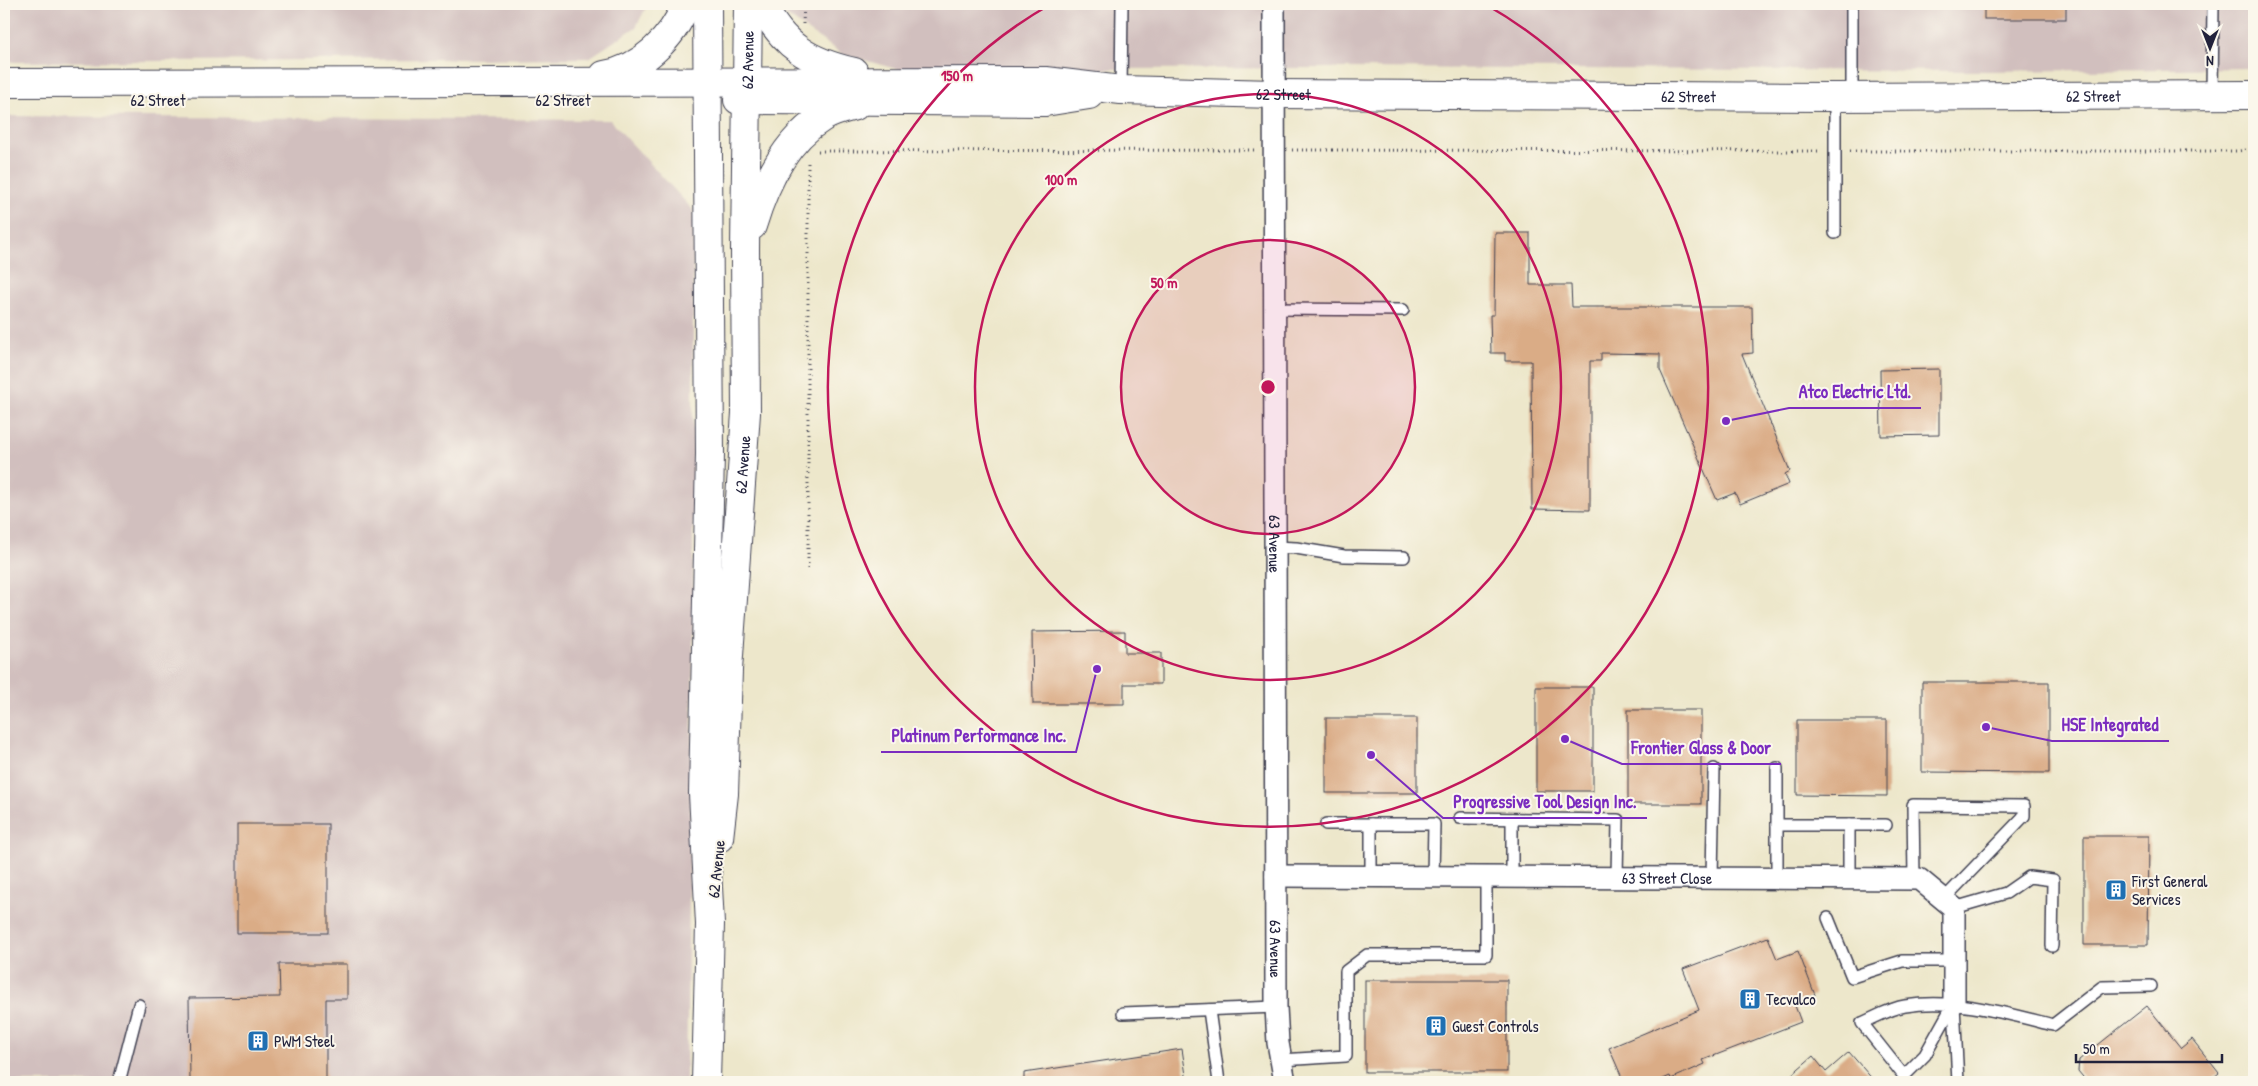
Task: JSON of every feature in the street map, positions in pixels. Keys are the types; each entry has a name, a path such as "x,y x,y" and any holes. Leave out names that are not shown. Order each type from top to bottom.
{"main road":[{"path":"551,83 620,72 642,61 669,34 686,4"},
{"name":"62 Avenue","path":"706,1082 710,924 703,794 710,454 708,4"},
{"name":"62 Avenue","path":"710,924 724,794 728,670 744,454 748,4"},
{"path":"762,4 772,22 792,46 809,56 831,66 902,81"},
{"name":"62 Street","path":"4,100 747,90 902,81 1046,81 1121,90 1274,94 2254,95"},
{"name":"62 Street","path":"4,83 551,83 707,90"},
{"name":"62 Street","path":"747,90 878,101 1045,102 1121,90"},
{"path":"745,249 766,189 780,161 794,143 823,117 838,110 878,101"}],"street":[{"name":"63 Avenue","path":"1274,4 1276,1007 1280,1060 1285,1082"},
{"name":"63 Street Close","path":"1276,876 1914,879"},
{"path":"1914,879 1919,879 1949,904 1954,961 1954,1003"}],"lane":[{"path":"1121,90 1122,4"},
{"path":"1835,233 1843,96 1852,4"},
{"path":"2212,4 2212,95"},
{"path":"1274,310 1403,310"},
{"path":"1275,547 1296,548 1344,556 1404,557"},
{"path":"1777,768 1777,878"},
{"path":"1712,878 1714,769"},
{"path":"1914,879 1913,805 2024,806 2024,816 1949,904"},
{"path":"1460,818 1618,820 1617,878"},
{"path":"1512,819 1512,877"},
{"path":"1326,824 1434,824 1433,877"},
{"path":"1371,824 1371,877"},
{"path":"1777,825 1886,825"},
{"path":"1849,825 1849,879"},
{"path":"1280,1060 1346,1056 1346,971 1367,956 1486,956 1486,878"},
{"path":"1949,904 2006,893 2029,878 2053,880 2052,946"},
{"path":"1828,918 1852,977 1902,961 1954,961"},
{"path":"1954,1003 1926,1055 1904,1076 1862,1023 1904,1006 1954,1003 2012,1014 2053,1025 2102,988 2151,986"},
{"path":"1954,1003 1958,1082"},
{"path":"119,1082 139,1005"},
{"path":"1123,1013 1276,1007"},
{"path":"1209,1010 1219,1082"}],"path":[{"path":"1850,151 2238,151 2254,149"},
{"path":"814,153 818,151 1251,150"},
{"path":"1298,150 1817,151"},
{"path":"808,570 808,161 810,156"}],"shaded area":[{"path":"4,4 648,4 636,27 589,58 13,62 4,57"},
{"path":"782,4 2254,4 2254,68 1991,71 1334,68 900,70 842,54 786,15"},
{"path":"4,116 610,120 693,210 693,651 686,1082 4,1082"}],"building":[{"path":"1984,4 2066,4 2066,19 1984,19"},
{"path":"1495,233 1530,233 1530,285 1571,285 1572,307 1752,307 1753,353 1742,354 1790,471 1785,474 1789,484 1740,504 1735,493 1717,500 1660,370 1660,354 1601,353 1601,361 1590,361 1590,510 1532,509 1531,361 1505,361 1505,353 1491,353 1490,315 1494,315"},
{"path":"1939,369 1939,435 1881,436 1880,370"},
{"path":"1125,631 1125,653 1161,653 1161,684 1124,684 1124,704 1033,704 1032,632"},
{"path":"1922,682 2049,682 2049,773 1922,772"},
{"path":"1536,687 1593,687 1593,791 1536,791"},
{"path":"1628,710 1701,710 1701,804 1628,804"},
{"path":"1326,718 1417,718 1417,793 1326,793"},
{"path":"1797,720 1887,720 1887,796 1797,795"},
{"path":"237,824 328,824 328,933 237,933"},
{"name":"First General Services","path":"2084,836 2149,836 2148,945 2084,945"},
{"name":"Tecvalco","path":"1768,937 1777,959 1798,951 1815,995 1794,1003 1801,1022 1703,1060 1705,1064 1671,1079 1670,1076 1656,1082 1624,1082 1609,1048 1699,1010 1683,969"},
{"name":"PWM Steel","path":"279,964 347,964 347,999 326,999 326,1082 190,1082 189,998 280,997"},
{"name":"Guest Controls","path":"1365,980 1507,980 1507,1072 1365,1072"},
{"path":"2147,1006 2181,1048 2192,1039 2219,1073 2208,1082 2087,1082 2078,1071 2079,1060"},
{"path":"1182,1049 1187,1082 1024,1082 1024,1073"},
{"path":"1849,1052 1875,1082 1783,1082 1813,1056 1826,1072"}],"place":[{"name":"Atco Electric Ltd.","path":"1726,421"},
{"name":"Platinum Performance Inc.","path":"1097,669"},
{"name":"HSE Integrated","path":"1986,727"},
{"name":"Frontier Glass & Door","path":"1565,739"},
{"name":"Progressive Tool Design Inc.","path":"1371,755"},
{"name":"First General Services","path":"2116,890"},
{"name":"Tecvalco","path":"1750,999"},
{"name":"Guest Controls","path":"1436,1026"},
{"name":"PWM Steel","path":"258,1041"}]}
